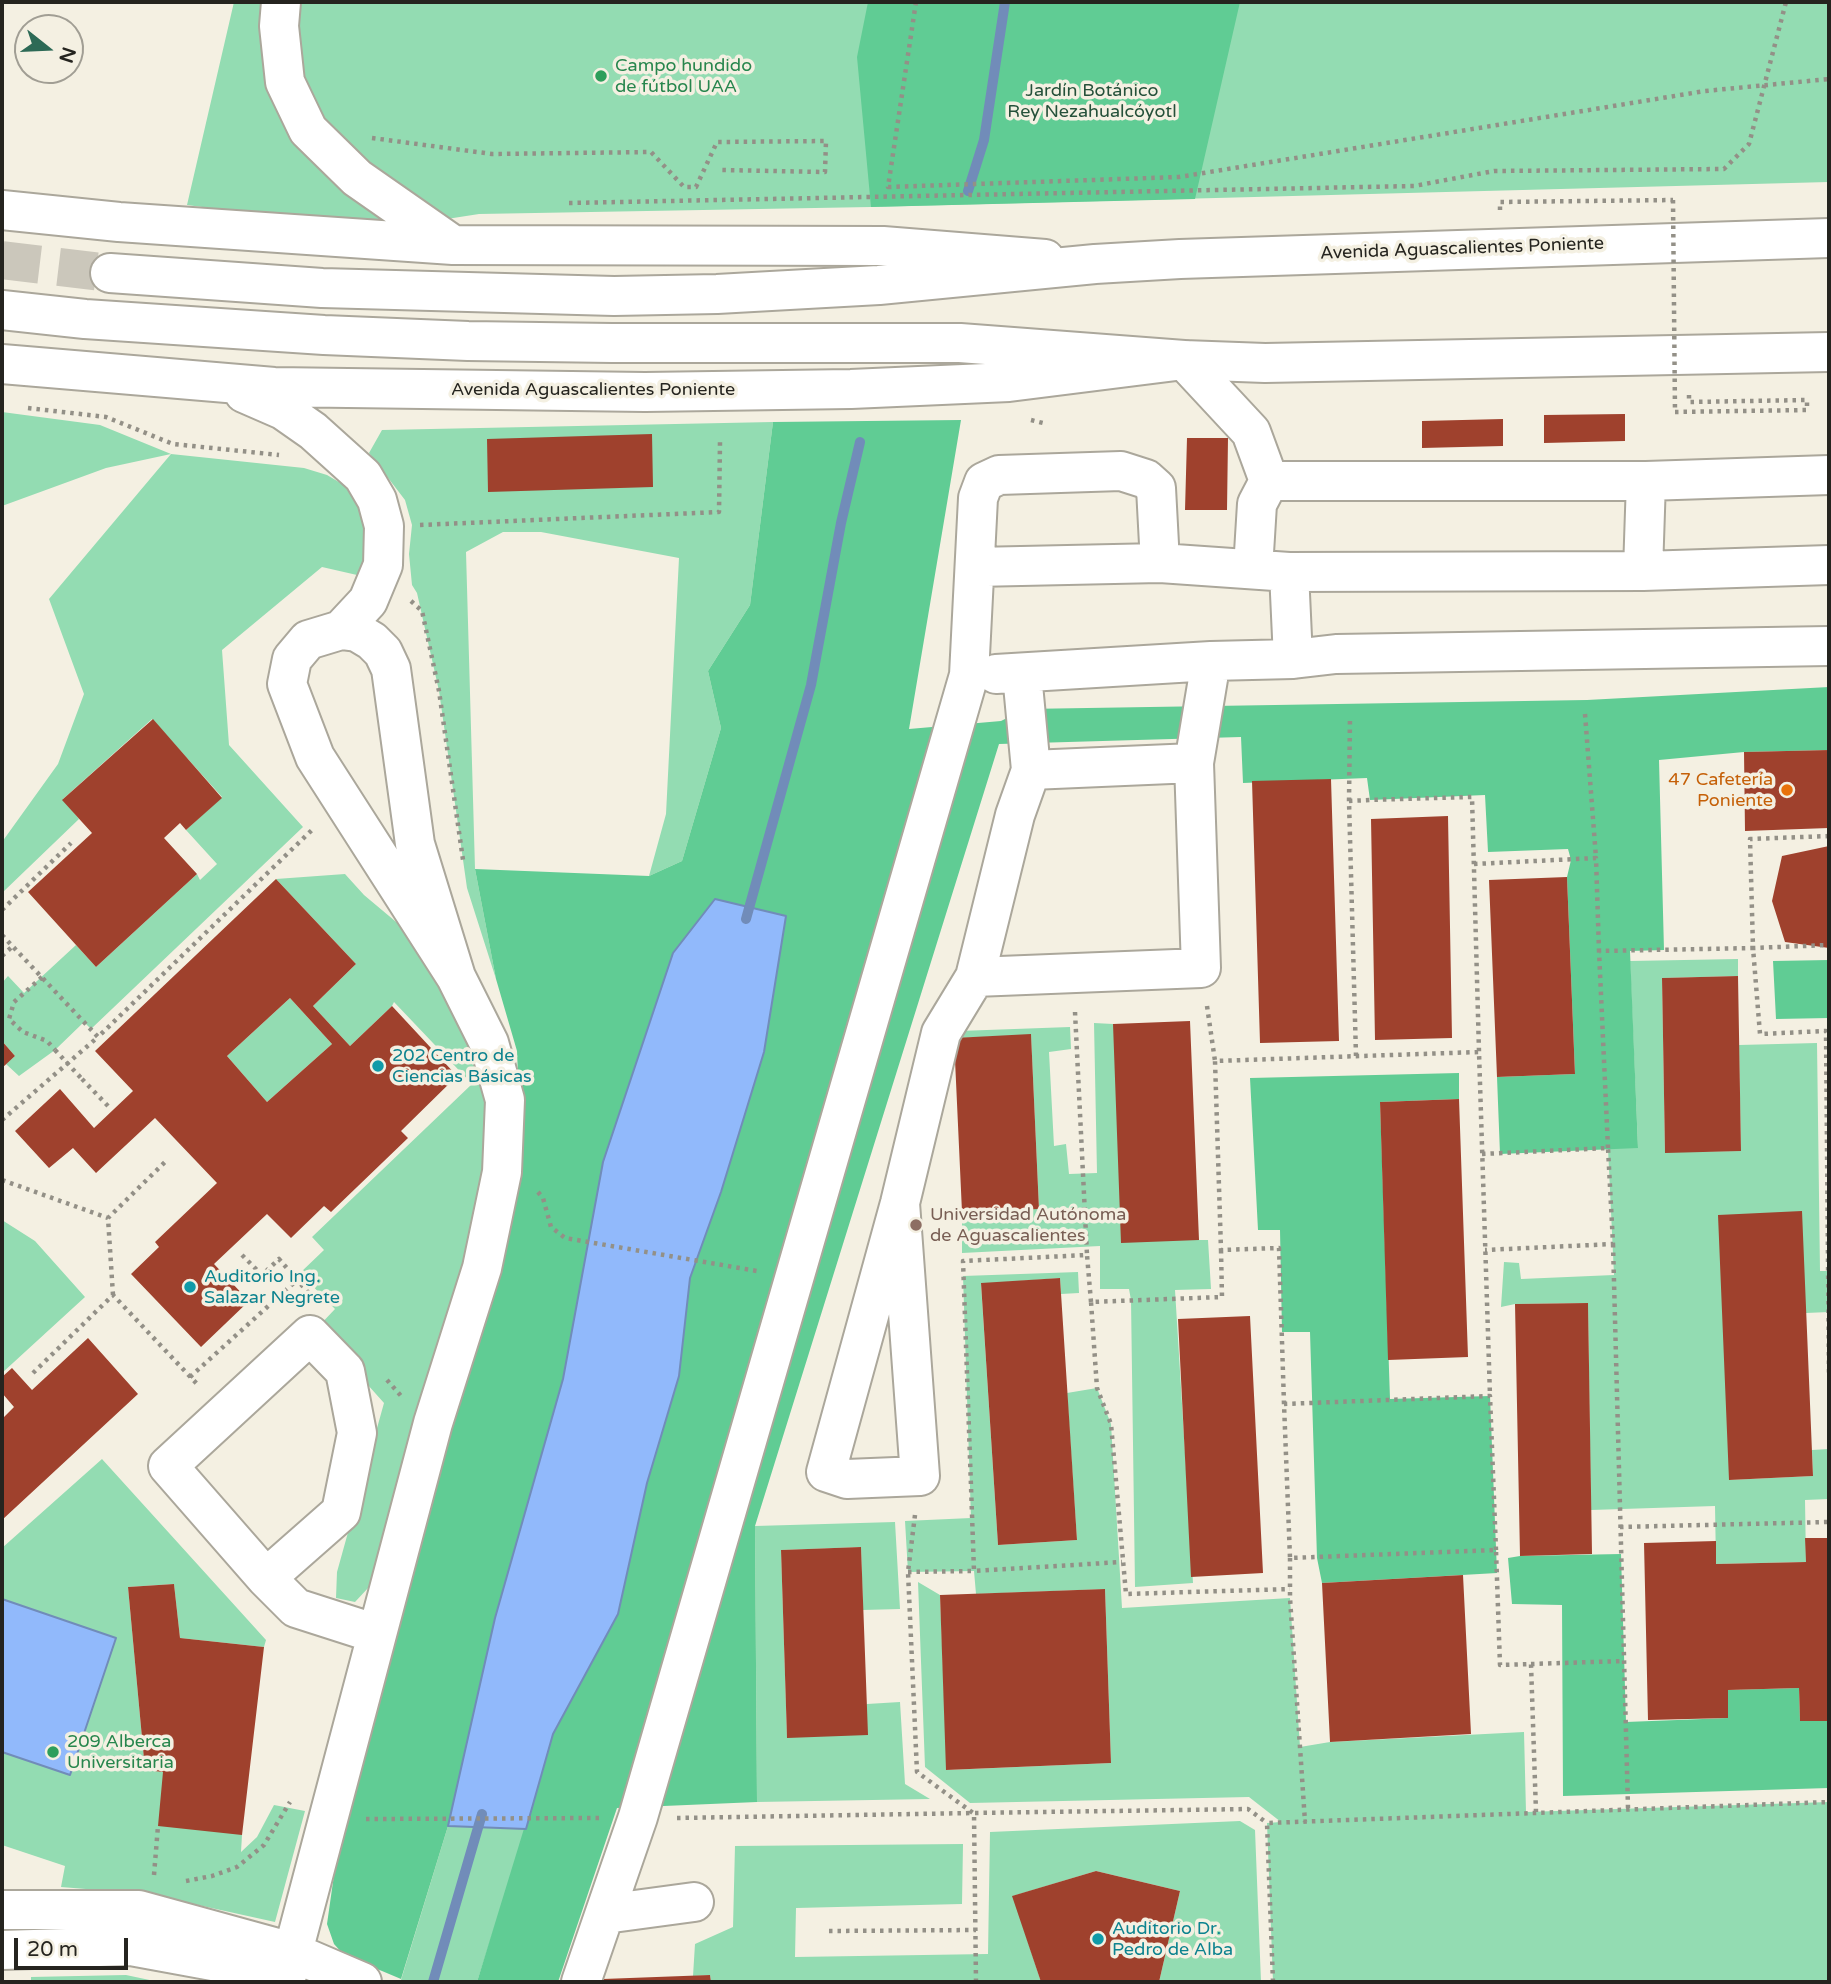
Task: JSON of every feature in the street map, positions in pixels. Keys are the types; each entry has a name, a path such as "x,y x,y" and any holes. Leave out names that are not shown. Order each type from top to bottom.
{"main road":[{"path":"281,2 279,26 285,82 308,131 358,178 453,245"},
{"name":"Avenida Aguascalientes Poniente","path":"2,210 118,222 453,245 883,246 1096,264"},
{"name":"Avenida Aguascalientes Poniente","path":"110,273 322,288 614,296 812,290 1096,264 1829,238"},
{"name":"Avenida Aguascalientes Poniente","path":"2,310 125,323 324,335 468,341 626,343 960,343 1184,360 1265,363 1829,352"},
{"path":"1184,360 1251,432 1269,481 1257,504 1293,659"},
{"name":"Avenida Aguascalientes Poniente","path":"2,364 274,387 645,392 851,389 1009,382 1184,360"},
{"path":"215,383 283,410 313,430 363,476 377,500 384,526 383,565 368,601 341,629 308,640 292,659 287,684 315,757 456,977 489,1043 505,1100 502,1172 482,1268 433,1423 287,1975"},
{"path":"580,1982 606,1914 620,1818 969,675 978,498 984,482 999,475 1121,471 1146,479 1156,488 1160,563"},
{"path":"1269,481 1646,481 1829,475"},
{"path":"1643,571 1646,481"},
{"path":"975,567 1160,563 1271,570 1643,571 1829,565"},
{"path":"341,629 357,632 372,641 383,652 391,669 415,844 456,977"},
{"path":"969,675 1293,659 1336,654 1829,646"},
{"path":"975,977 1201,968 1194,763 1211,661"},
{"path":"901,1203 920,1476 848,1479 826,1472 901,1203 941,1033 975,977 1015,815 1031,770 1022,674"},
{"path":"1031,770 1194,763"},
{"path":"384,866 401,861 415,844"},
{"path":"266,1578 341,1512 357,1433 345,1371 310,1335 168,1466 266,1578 296,1608 377,1634"},
{"path":"606,1914 694,1902"},
{"path":"2,1910 139,1910 287,1975"},
{"path":"2,1950 131,1946 287,1975 348,1976"}],"path":[{"path":"916,2 888,187 1179,177 1705,91 1829,79"},
{"path":"562,204 1413,186 1494,171 1724,169 1749,144 1786,2"},
{"path":"371,138 492,155 651,152 684,187 696,187 717,142 826,142 825,172 722,170"},
{"path":"1673,200 1675,412 1807,410 1807,400 1689,402"},
{"path":"384,526 719,512 720,442"},
{"path":"409,599 422,611 436,677 463,861"},
{"path":"1585,714 1596,858 1613,1244 1628,1808"},
{"path":"1350,716 1349,800 1356,1056"},
{"path":"1349,800 1472,797 1500,1665 1624,1661"},
{"path":"2,1120 98,1037 342,801"},
{"path":"1829,836 1750,839 1753,948 1760,1034 1828,1031 1829,1376"},
{"path":"2,909 71,843"},
{"path":"1474,864 1596,858"},
{"path":"2,935 98,1037"},
{"path":"1599,951 1829,945"},
{"path":"2,956 13,946"},
{"path":"1091,1302 1222,1297 1215,1061 1201,968"},
{"path":"1073,973 1087,1255 1097,1388 1111,1424 1126,1594 1290,1589"},
{"path":"42,977 14,1002 9,1019 23,1032 47,1041 108,1106"},
{"path":"1215,1061 1479,1052"},
{"path":"1482,1154 1608,1148"},
{"path":"165,1162 108,1218 113,1296 225,1414"},
{"path":"2,1180 108,1218"},
{"path":"536,1191 543,1198 551,1227 565,1238 768,1273"},
{"path":"1485,1250 1613,1244"},
{"path":"1221,1250 1279,1248 1290,1589 1305,1822"},
{"path":"974,1571 962,1261 1087,1255"},
{"path":"190,1377 297,1280"},
{"path":"33,1373 113,1296"},
{"path":"1284,1404 1490,1395"},
{"path":"920,1476 908,1572 916,1772 974,1813"},
{"path":"1620,1527 1829,1522"},
{"path":"1290,1558 1496,1550"},
{"path":"908,1572 1122,1562"},
{"path":"1531,1664 1536,1812"},
{"path":"354,1819 1248,1809 1267,1823 1829,1802"},
{"path":"974,1813 976,1982"},
{"path":"1267,1823 1273,1982"},
{"path":"153,1882 158,1826"},
{"path":"829,1931 976,1930"}],"green space":[{"path":"234,2 1829,2 1829,182 871,207 479,214 376,230 187,205"},
{"name":"Jardín Botánico Rey Nezahualcóyotl","path":"868,2 1240,2 1195,199 871,207 857,57"},
{"path":"2,412 100,425 171,454 106,468 2,506"},
{"path":"961,420 909,729 1001,721 1025,709 1587,700 1829,687 1829,750 1744,752 1659,760 1664,950 1630,951 1638,1148 1500,1154 1497,1077 1575,1074 1567,877 1571,860 1568,849 1488,852 1485,795 1370,800 1367,778 1243,783 1241,737 999,744 755,1526 757,1802 617,1808 558,1982 477,1982 553,1734 618,1614 647,1483 679,1376 690,1278 721,1192 764,1052 786,916 673,953 603,1162 563,1379 495,1618 448,1826 401,1979 344,1955 334,1944 327,1924 342,1819 519,1102 517,1051 496,979 475,869 649,876 682,861 721,728 708,671 750,605 773,422"},
{"path":"773,422 750,605 708,671 721,728 682,861 649,876 666,814 679,558 541,532 503,532 466,552 475,869 496,979 467,888 439,691 417,593 412,585 409,554 412,525 405,500 369,453 382,430"},
{"path":"171,454 304,468 327,475 349,488 362,506 369,549 357,575 322,567 222,650 229,745 303,827 91,1029 84,1022 55,1050 19,1076 6,1064 15,1056 2,1041 2,983 8,976 24,993 76,945 96,967 197,874 200,880 217,864 186,830 222,797 152,719 63,799 79,819 2,893 2,842 58,764 84,694 49,599"},
{"path":"345,874 364,895 426,947 459,1002 487,1092 489,1141 481,1202 369,1587 355,1602 336,1598 337,1572 384,1403 317,1328 335,1309 300,1273 324,1250 312,1237 472,1084 394,1002 350,1046 313,1006 356,964 276,879"},
{"path":"1738,959 1738,976 1662,978 1665,1152 1741,1151 1739,1045 1817,1043 1820,1271 1829,1271 1829,1312 1806,1313 1729,1480 1813,1476 1812,1450 1829,1449 1829,1499 1805,1500 1806,1562 1716,1564 1715,1506 1591,1510 1588,1303 1515,1304 1501,1307 1504,1262 1519,1263 1521,1279 1614,1275 1608,1148 1638,1147 1630,961"},
{"path":"1829,960 1829,1018 1776,1019 1773,961"},
{"path":"290,998 332,1044 267,1102 227,1056"},
{"path":"1094,1023 1113,1024 1199,1240 1208,1240 1211,1289 1175,1290 1193,1583 1135,1587 1131,1300 1129,1289 1100,1289 1100,1246 962,1253 962,1212 1039,1208 1031,1035 961,1038 959,1031 1070,1027 1071,1049 1049,1052 1054,1146 1066,1144 1069,1174 1097,1173"},
{"path":"1459,1073 1459,1099 1380,1102 1390,1399 1490,1396 1497,1573 1322,1583 1317,1558 1310,1332 1282,1332 1280,1230 1258,1230 1250,1078"},
{"path":"2,1220 35,1241 85,1297 2,1373"},
{"path":"1078,1272 1079,1293 1061,1294 1060,1278 981,1284 998,1545 1077,1540 1067,1393 1097,1388 1111,1424 1122,1608 1290,1598 1300,1747 1330,1742 1524,1732 1526,1812 1829,1802 1829,1982 1273,1982 1267,1823 1281,1822 1249,1797 970,1803 925,1767 918,1582 940,1595 947,1770 1111,1763 1105,1589 976,1594 974,1571 908,1572 905,1521 971,1518 963,1276"},
{"path":"102,1459 266,1640 264,1647 180,1638 174,1584 128,1587 145,1770 163,1772 242,1835 241,1852 257,1837 274,1805 305,1811 275,1922 148,1894 61,1887 65,1866 2,1845 2,1548"},
{"path":"895,1522 900,1609 863,1610 861,1547 781,1550 787,1737 867,1704 900,1702 905,1784 930,1799 757,1802 755,1526"},
{"path":"1621,1554 1626,1722 1728,1718 1728,1690 1799,1688 1800,1721 1829,1721 1829,1788 1563,1796 1562,1605 1512,1604 1508,1558"},
{"path":"1240,1821 1255,1830 1261,1982 1159,1982 1180,1891 1096,1871 1013,1896 1041,1982 711,1982 710,1975 693,1976 695,1944 733,1927 735,1846 963,1844 962,1904 796,1908 795,1957 988,1954 990,1832"},
{"path":"448,1826 526,1829 477,1982 407,1982 401,1980"},
{"path":"126,1975 159,1982 31,1982 31,1977"}],"water":[{"path":"715,899 786,916 764,1052 721,1192 690,1278 679,1376 647,1483 618,1614 553,1734 526,1829 448,1826 495,1618 563,1379 603,1162 673,953"},
{"path":"2,1599 116,1638 70,1775 2,1752"}],"building":[{"path":"1625,414 1625,441 1544,443 1544,415"},
{"path":"1503,419 1503,446 1422,448 1422,421"},
{"path":"652,434 653,487 488,492 487,439"},
{"path":"1187,438 1228,438 1227,510 1185,510"},
{"path":"153,719 222,798 186,830 180,823 164,838 197,874 96,967 28,892 92,833 62,800"},
{"name":"47 Cafetería Poniente","path":"1829,750 1829,828 1745,831 1744,752"},
{"path":"1331,779 1339,1041 1260,1043 1252,781"},
{"path":"1448,816 1452,1038 1375,1040 1371,819"},
{"path":"1829,846 1829,948 1785,942 1772,901 1782,856"},
{"path":"1567,877 1575,1074 1497,1077 1489,880"},
{"name":"202 Centro de Ciencias Básicas","path":"276,879 356,964 313,1006 350,1046 392,1006 457,1076 401,1131 408,1138 331,1212 324,1206 291,1238 267,1214 214,1264 249,1301 201,1347 131,1274 159,1247 155,1242 217,1183 155,1118 96,1173 73,1148 49,1168 15,1131 60,1089 94,1128 133,1091 95,1051","holes":["290,998 332,1044 267,1102 227,1056"]},
{"path":"1738,976 1741,1151 1665,1153 1662,978"},
{"path":"1190,1021 1199,1240 1121,1243 1113,1024"},
{"path":"1031,1034 1039,1209 962,1212 954,1038"},
{"path":"2,1041 15,1056 2,1068"},
{"path":"1459,1099 1468,1357 1388,1360 1380,1102"},
{"path":"1802,1211 1813,1476 1729,1480 1718,1215"},
{"path":"1060,1278 1077,1540 998,1545 981,1283"},
{"path":"1588,1303 1592,1554 1520,1556 1515,1304"},
{"path":"1250,1316 1263,1573 1191,1577 1178,1319"},
{"path":"88,1338 138,1394 2,1520 2,1419 14,1407 2,1393 2,1377 12,1368 32,1390"},
{"path":"1805,1538 1829,1538 1829,1721 1800,1721 1799,1688 1728,1690 1728,1718 1648,1720 1644,1543 1716,1541 1716,1564 1806,1562"},
{"path":"861,1547 868,1735 787,1738 781,1550"},
{"path":"1463,1575 1471,1734 1330,1742 1322,1583"},
{"path":"174,1584 180,1638 264,1647 242,1835 158,1826 163,1772 145,1770 128,1587"},
{"path":"1105,1589 1111,1763 946,1770 940,1595"},
{"name":"Auditorio Dr. Pedro de Alba","path":"1096,1871 1180,1891 1159,1982 1041,1982 1012,1896"},
{"path":"710,1975 711,1982 603,1982 603,1979"}],"waterway":[{"path":"968,191 984,140 1005,2"},
{"path":"746,919 811,685 841,523 860,442"},
{"path":"433,1982 482,1814"}],"tunnel":[{"path":"2,260 110,273"}],"place":[{"name":"Campo hundido de fútbol UAA","path":"601,76"},
{"name":"47 Cafetería Poniente","path":"1787,790"},
{"name":"202 Centro de Ciencias Básicas","path":"378,1066"},
{"name":"Universidad Autónoma de Aguascalientes","path":"916,1225"},
{"name":"Auditorio Ing. Salazar Negrete","path":"190,1287"},
{"name":"209 Alberca Universitaria","path":"53,1752"},
{"name":"Auditorio Dr. Pedro de Alba","path":"1098,1939"}]}
